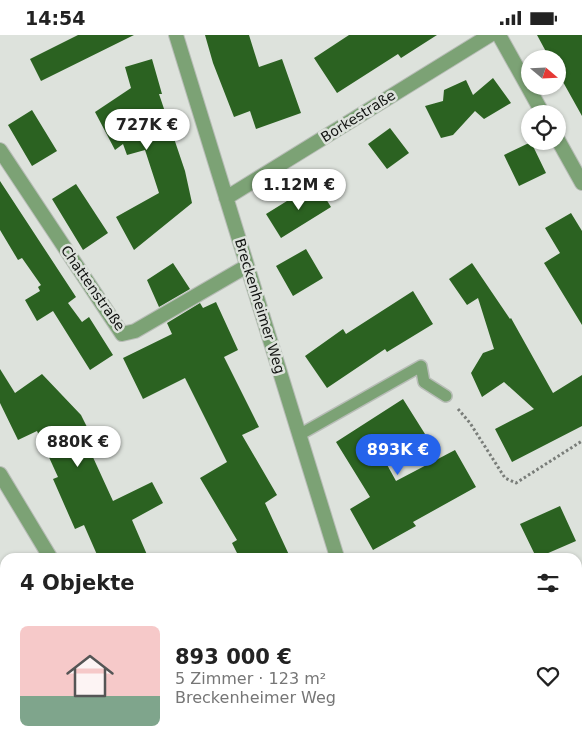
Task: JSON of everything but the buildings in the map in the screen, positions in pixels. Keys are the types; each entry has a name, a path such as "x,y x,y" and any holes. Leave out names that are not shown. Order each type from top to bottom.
{"street":[{"name":"Breckenheimer Weg","path":"176,35 337,553"},
{"name":"Borkestraße","path":"226,197 490,35"},
{"path":"499,35 538,105"},
{"name":"Chattenstraße","path":"0,150 122,334 135,331 247,266"},
{"path":"564,150 582,183"},
{"path":"0,474 48,553"}],"lane":[{"path":"299,435 422,366 424,382 446,395"}],"path":[{"path":"446,395 470,423 505,478 516,483 582,441"}]}
